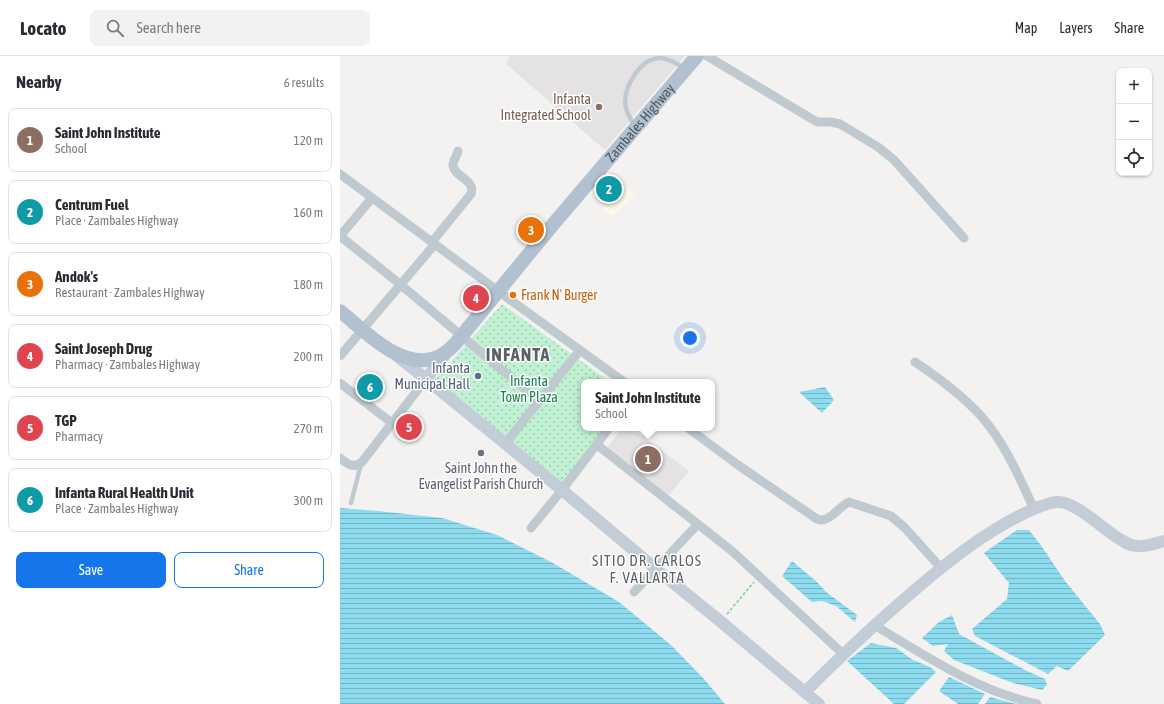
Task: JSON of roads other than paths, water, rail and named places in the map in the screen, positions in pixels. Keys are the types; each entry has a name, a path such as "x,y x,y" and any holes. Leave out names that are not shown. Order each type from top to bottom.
{"main road":[{"name":"Zambales Highway","path":"340,311 394,353 405,358 422,360 430,359 448,351 697,56"}],"street":[{"path":"707,56 817,122 831,122 840,124 878,147 894,160 964,238"},
{"path":"340,356 401,285 471,194 472,191 469,183 456,172 453,167 458,152"},
{"path":"340,174 620,379"},
{"path":"372,198 340,236 401,285 539,401"},
{"path":"505,444 580,350"},
{"path":"340,458 350,465 359,465 448,351"},
{"path":"394,353 820,704"},
{"path":"915,362 949,386 981,417 995,435 1007,455 1034,509"},
{"path":"340,383 392,423"},
{"path":"531,528 607,431"},
{"path":"692,431 817,519 827,519 848,502 891,516 905,528 941,568"},
{"path":"596,444 732,551 843,654"},
{"path":"805,692 874,625 941,568 997,528 1034,509 1055,502 1060,502 1078,509 1114,536 1130,545 1143,546 1164,541"},
{"path":"634,592 698,524"},
{"path":"874,625 971,682 997,693 1037,704"}],"lane":[{"path":"636,127 626,111 625,103 628,86 636,73 646,63 653,59 661,58 686,69"},
{"path":"351,503 360,468 359,465"}],"water":[{"path":"825,387 834,400 822,413 799,392"},
{"path":"340,508 442,518 497,535 553,563 619,602 671,645 704,679 725,704 340,704"},
{"path":"1017,530 1029,530 1065,581 1100,624 1105,635 1068,671 1057,666 1048,674 975,636 972,629 1007,599 1009,583 984,553"},
{"path":"792,561 817,582 826,592 857,615 855,622 836,606 822,601 812,602 782,576"},
{"path":"952,615 959,634 1025,670 1045,679 1047,685 1042,690 1013,683 954,660 944,651 948,644 933,646 922,638 939,622"},
{"path":"871,643 896,648 913,660 930,667 936,672 904,704 894,704 847,661"},
{"path":"949,677 985,694 978,704 958,704 939,691"},
{"path":"990,697 1016,704 985,704"}],"place":[{"name":"Infanta Integrated School","path":"599,107"},
{"name":"Centrum Fuel","path":"609,189"},
{"name":"Andok's","path":"531,230"},
{"name":"Frank N' Burger","path":"513,295"},
{"name":"Saint Joseph Drug","path":"476,298"},
{"name":"Infanta Municipal Hall","path":"478,376"},
{"name":"Infanta Rural Health Unit","path":"370,387"},
{"name":"TGP","path":"409,427"},
{"name":"Saint John the Evangelist Parish Church","path":"481,453"},
{"name":"Saint John Institute","path":"648,459"}],"district":[{"name":"INFANTA","path":"518,354"},
{"name":"SITIO DR. CARLOS F. VALLARTA","path":"647,568"}],"park label":[{"name":"Infanta Town Plaza","path":"529,390"}]}
